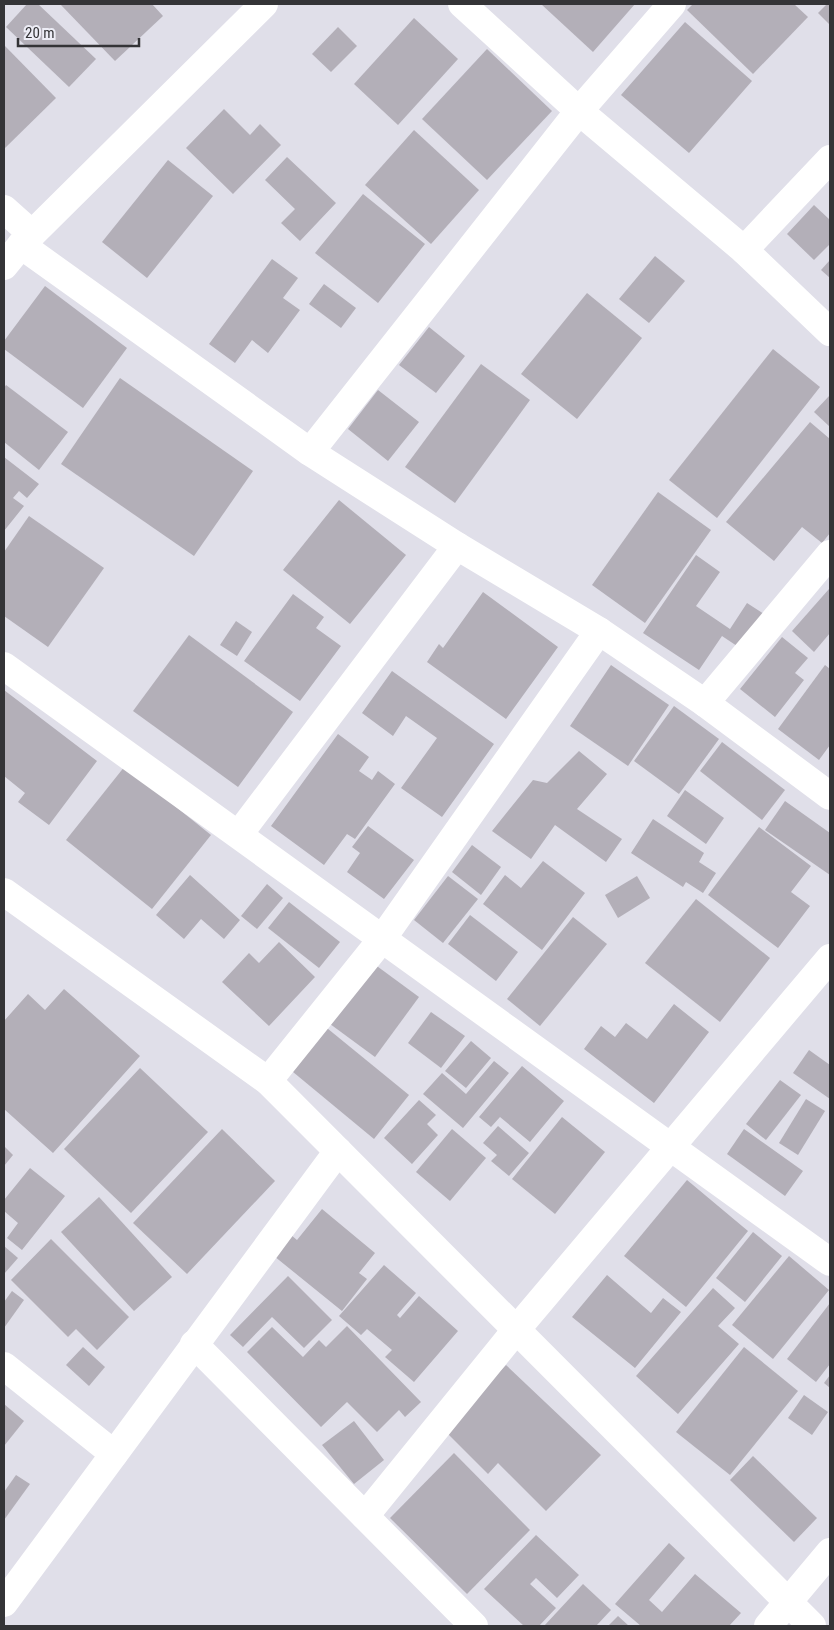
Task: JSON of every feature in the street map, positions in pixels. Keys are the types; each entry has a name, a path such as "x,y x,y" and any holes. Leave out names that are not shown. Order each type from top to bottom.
{"street":[{"path":"4,266 26,239 264,4"},
{"path":"462,4 580,111 744,250 830,332"},
{"path":"310,452 580,111 672,4"},
{"path":"744,250 830,159"},
{"path":"4,209 26,239 310,452 457,546 598,631 705,703 830,796"},
{"path":"239,834 457,546"},
{"path":"705,703 830,554"},
{"path":"268,1080 382,939 598,631"},
{"path":"4,666 830,1262"},
{"path":"4,892 268,1080 812,1626"},
{"path":"365,1516 516,1330 830,958"},
{"path":"4,1603 338,1151"},
{"path":"194,1344 474,1626"},
{"path":"4,1366 114,1454"},
{"path":"768,1626 830,1552"}],"building":[{"path":"27,4 38,4 96,59 69,87 6,27"},
{"path":"60,4 152,4 163,16 115,61"},
{"path":"541,4 635,4 593,52"},
{"path":"693,4 794,4 808,17 753,74 687,10"},
{"path":"827,4 830,4 830,25 818,13"},
{"path":"414,18 458,59 398,125 354,84"},
{"path":"685,22 752,81 689,153 621,95"},
{"path":"338,27 357,46 331,72 312,54"},
{"path":"4,45 56,98 4,149"},
{"path":"487,49 552,111 487,180 422,119"},
{"path":"224,109 250,135 260,124 281,145 233,194 186,148"},
{"path":"414,130 479,190 431,244 365,185"},
{"path":"287,157 336,203 300,241 281,223 295,209 265,180"},
{"path":"168,160 213,196 147,278 102,242"},
{"path":"363,194 425,244 378,303 315,253"},
{"path":"814,205 830,220 830,244 814,260 787,234"},
{"path":"655,256 685,281 649,323 619,299"},
{"path":"272,259 298,278 283,298 300,310 268,353 252,340 235,363 209,344"},
{"path":"830,260 830,278 821,270"},
{"path":"324,284 356,308 341,328 309,304"},
{"path":"45,286 127,348 83,408 4,349 4,341"},
{"path":"587,293 642,338 577,419 521,374"},
{"path":"429,327 465,356 436,393 399,365"},
{"path":"773,349 820,387 717,518 669,480"},
{"path":"481,364 530,400 455,503 405,467"},
{"path":"120,378 253,471 194,556 61,464"},
{"path":"6,385 68,432 39,470 4,442 4,388"},
{"path":"378,390 419,422 388,461 348,429"},
{"path":"830,395 830,427 814,412"},
{"path":"810,422 830,439 830,533 822,543 802,527 774,561 726,522"},
{"path":"4,457 39,484 27,498 19,491 13,498 24,506 4,531"},
{"path":"658,492 711,530 645,623 592,585"},
{"path":"339,500 406,555 350,624 283,570"},
{"path":"29,516 104,568 48,647 4,616 4,552"},
{"path":"696,555 720,572 696,606 730,629 747,603 767,616 743,650 722,636 699,670 643,633"},
{"path":"829,589 830,633 814,652 792,631"},
{"path":"483,592 558,647 506,719 427,662 439,644 443,648"},
{"path":"293,594 324,617 316,628 341,646 300,701 244,661"},
{"path":"236,621 252,632 237,656 220,645"},
{"path":"189,635 293,712 238,787 133,711"},
{"path":"782,637 808,658 795,673 804,680 775,717 740,689"},
{"path":"611,665 669,705 628,766 570,726"},
{"path":"825,665 830,669 830,745 819,760 778,729"},
{"path":"392,671 494,744 442,817 401,788 437,738 406,716 393,736 362,713"},
{"path":"4,690 97,761 49,825 18,802 25,793 4,776"},
{"path":"674,706 719,739 679,794 634,761"},
{"path":"338,734 369,757 359,771 372,780 378,771 395,784 355,839 347,834 324,865 271,826"},
{"path":"722,742 785,790 762,820 700,771"},
{"path":"579,751 607,774 577,809 622,839 606,862 555,825 531,859 492,831 533,780 547,783"},
{"path":"125,766 211,835 152,909 66,840"},
{"path":"685,790 724,818 706,844 667,816"},
{"path":"785,801 830,833 830,875 765,830"},
{"path":"653,819 704,853 699,862 716,873 703,893 686,882 683,887 631,853"},
{"path":"368,826 414,860 384,899 347,872 360,853 352,847"},
{"path":"759,827 811,866 791,892 810,906 778,948 708,895"},
{"path":"472,845 501,867 481,895 452,872"},
{"path":"543,861 585,893 542,950 483,904 505,875 521,888"},
{"path":"190,875 240,920 224,939 201,919 184,939 156,915"},
{"path":"448,876 478,899 443,943 414,920"},
{"path":"637,876 650,898 618,918 605,895"},
{"path":"267,884 283,898 257,929 241,916"},
{"path":"696,899 770,958 720,1022 645,963"},
{"path":"289,902 340,942 319,968 268,928"},
{"path":"470,915 518,952 496,981 448,944"},
{"path":"573,917 607,944 540,1026 507,999"},
{"path":"279,942 315,977 269,1026 222,982 249,953 259,963"},
{"path":"370,961 419,997 375,1057 326,1021"},
{"path":"64,989 140,1056 53,1153 4,1109 4,1021 28,994 45,1010"},
{"path":"674,1004 709,1032 654,1103 584,1049 601,1026 615,1037 626,1023 647,1039"},
{"path":"431,1012 465,1036 441,1068 408,1043"},
{"path":"322,1024 409,1095 374,1139 287,1067"},
{"path":"471,1041 491,1058 466,1088 445,1071"},
{"path":"809,1050 830,1065 830,1099 793,1073"},
{"path":"494,1061 509,1073 463,1128 423,1094 442,1073 466,1094"},
{"path":"522,1066 564,1101 530,1142 500,1117 491,1127 479,1117"},
{"path":"140,1068 208,1132 131,1213 64,1149"},
{"path":"780,1080 801,1095 766,1140 746,1124"},
{"path":"806,1099 825,1111 798,1155 779,1143"},
{"path":"419,1100 436,1115 427,1124 438,1135 412,1164 384,1138"},
{"path":"562,1117 605,1152 555,1214 512,1179"},
{"path":"498,1126 529,1153 509,1176 491,1161 497,1155 483,1143"},
{"path":"222,1129 275,1181 187,1274 133,1223"},
{"path":"452,1129 486,1158 450,1201 416,1172"},
{"path":"744,1129 803,1171 785,1196 727,1154"},
{"path":"4,1146 13,1155 4,1166"},
{"path":"30,1168 65,1196 22,1250 7,1238 18,1223 4,1211 4,1200"},
{"path":"687,1180 748,1231 686,1307 624,1256"},
{"path":"99,1197 172,1277 134,1311 61,1232"},
{"path":"322,1209 375,1253 359,1273 367,1279 342,1311 274,1256 291,1235 297,1240"},
{"path":"753,1232 782,1256 745,1302 716,1278"},
{"path":"51,1239 129,1317 97,1350 76,1329 68,1337 11,1280"},
{"path":"4,1246 18,1258 4,1274"},
{"path":"789,1256 829,1290 773,1359 732,1325"},
{"path":"384,1265 416,1293 397,1315 400,1318 419,1296 458,1331 414,1382 385,1357 392,1350 367,1329 361,1335 339,1316"},
{"path":"607,1275 651,1313 663,1298 681,1312 635,1368 572,1317"},
{"path":"288,1276 332,1320 304,1348 272,1317 243,1347 230,1335"},
{"path":"713,1288 735,1308 718,1326 739,1344 678,1414 636,1376"},
{"path":"12,1291 24,1300 4,1328 4,1302"},
{"path":"830,1303 830,1364 816,1382 787,1359"},
{"path":"347,1326 421,1402 405,1417 399,1410 377,1432 347,1402 321,1427 247,1352 272,1327 303,1357 319,1340 326,1347"},
{"path":"83,1347 105,1367 89,1386 66,1365"},
{"path":"744,1347 798,1391 730,1475 676,1432"},
{"path":"506,1365 601,1455 546,1511 498,1463 488,1474 443,1429"},
{"path":"830,1375 830,1388 824,1383"},
{"path":"804,1395 828,1412 812,1435 788,1418"},
{"path":"4,1404 24,1421 4,1446"},
{"path":"354,1421 384,1460 354,1484 322,1445"},
{"path":"454,1453 530,1530 467,1594 390,1518"},
{"path":"753,1456 817,1518 794,1542 730,1480"},
{"path":"16,1475 30,1484 4,1520 4,1492"},
{"path":"536,1535 579,1575 557,1598 536,1578 530,1584 556,1608 539,1626 524,1626 484,1589"},
{"path":"669,1543 685,1558 649,1600 662,1612 695,1574 741,1613 729,1626 641,1626 615,1604"},
{"path":"583,1584 611,1610 596,1626 544,1626"},
{"path":"618,1616 629,1626 608,1626"}]}
